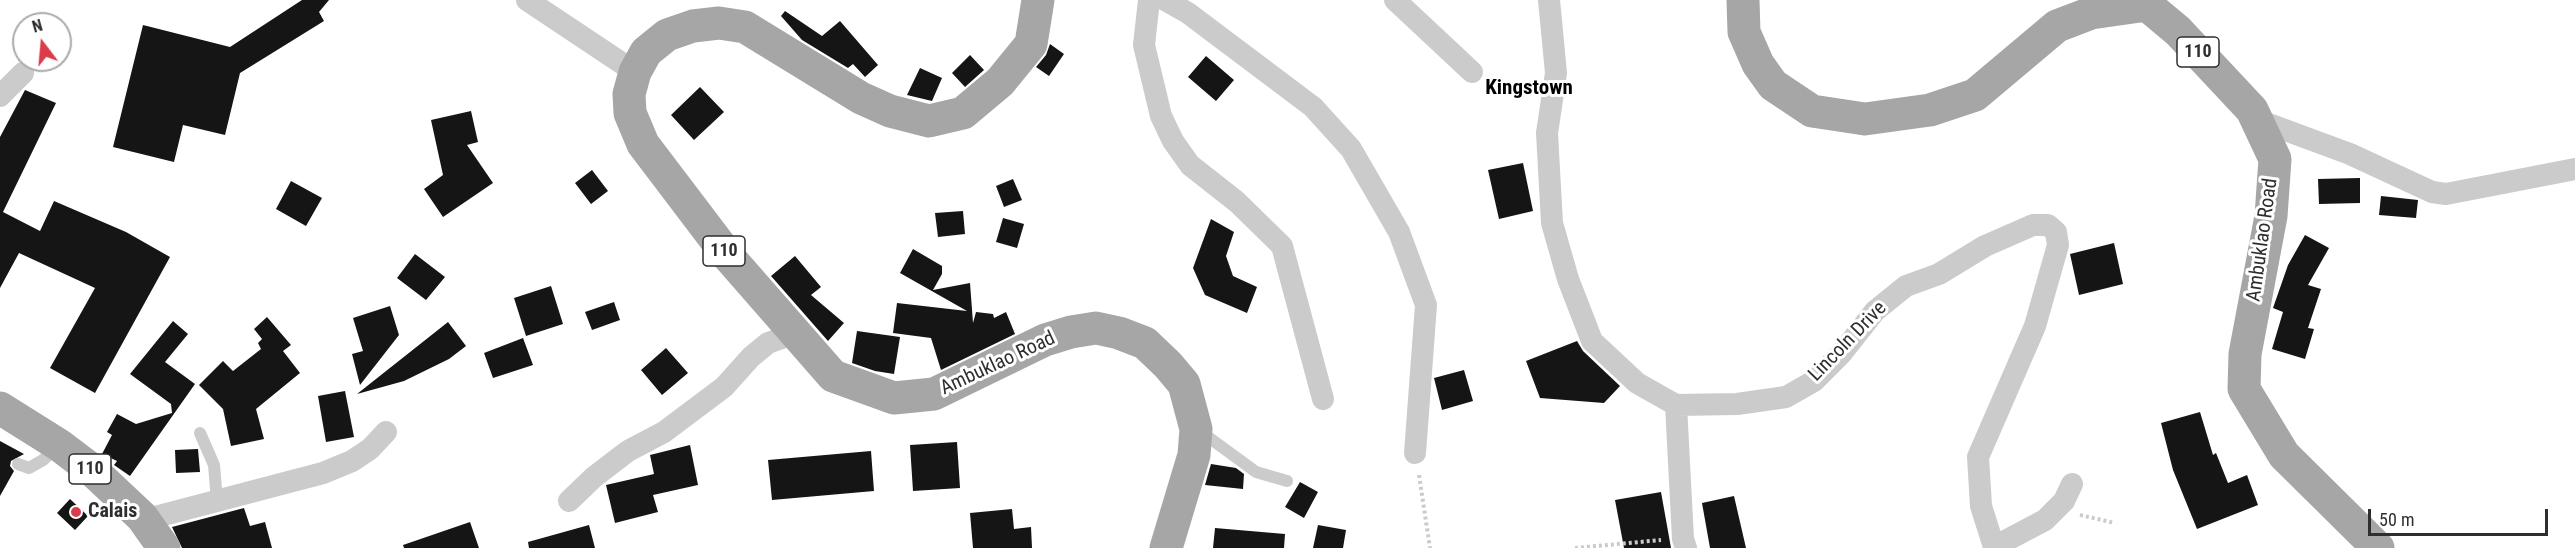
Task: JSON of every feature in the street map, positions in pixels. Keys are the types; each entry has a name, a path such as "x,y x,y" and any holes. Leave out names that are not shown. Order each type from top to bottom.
{"main road":[{"name":"Ambuklao Road","path":"1038,0 1031,44 1000,82 963,113 928,121 890,111 861,98 745,27 719,23 693,26 667,35 646,52 635,72 629,94 630,113 642,144 728,256 833,376 894,398 934,394 1045,340 1071,332 1096,328 1119,333 1145,343 1184,384 1196,429 1194,455 1167,548"},
{"name":"Ambuklao Road","path":"1743,0 1744,32 1758,64 1773,85 1812,111 1865,119 1930,110 1975,95 2057,26 2091,13 2147,5 2178,31 2252,110 2275,159 2271,216 2245,354 2244,388 2268,432 2284,455 2378,548"},
{"name":"110","path":"0,408 59,445 92,470 144,520 164,548"}],"street":[{"path":"527,0 635,72"},
{"path":"1149,0 1144,45 1161,116 1173,141 1190,165 1237,202 1282,246 1323,399"},
{"path":"1165,0 1188,13 1313,107 1351,149 1399,232 1426,305 1415,453"},
{"path":"1395,0 1472,72"},
{"path":"1550,0 1556,74 1548,133 1552,223 1569,279 1592,341 1637,382 1676,405 1685,543"},
{"path":"0,96 23,73"},
{"path":"2258,120 2350,154 2432,192 2446,194 2575,169"},
{"name":"Lincoln Drive","path":"1676,405 1737,404 1785,397 1814,381 1841,354 1875,311 1906,286 1939,274 1985,246 2033,225 2048,225 2056,232 2058,245 2050,274 2023,356 1977,457 1977,481 1981,506 1994,547 2045,520 2056,510 2072,484"},
{"path":"569,501 594,477 628,451 664,432 724,387 751,357 768,343 796,333"},
{"path":"144,520 323,473 352,461 370,449 386,432"}],"lane":[{"path":"1196,429 1223,445 1256,472 1287,481"},
{"path":"200,433 214,465 218,501"},
{"path":"18,464 29,468 43,460 59,445"}],"path":[{"path":"1415,453 1430,548"},
{"path":"2056,510 2115,523"},
{"path":"1575,548 1685,543"}],"building":[{"path":"302,0 329,0 319,12 324,21 240,73 225,135 183,125 174,162 113,147 143,25 230,47"},
{"path":"785,11 822,36 840,21 878,65 865,77 853,64 848,68 802,40 781,16"},
{"path":"1050,44 1064,54 1049,76 1036,67 1046,55"},
{"path":"970,55 984,70 965,87 952,73"},
{"path":"1206,56 1234,80 1216,101 1188,77"},
{"path":"920,68 942,78 932,101 907,95"},
{"path":"700,87 724,112 694,140 671,115"},
{"path":"25,90 56,103 3,212 40,231 54,201 126,232 170,257 95,393 50,368 95,288 19,253 0,288 0,137"},
{"path":"471,111 478,142 467,145 493,183 443,217 424,189 443,175 431,120"},
{"path":"1523,163 1533,211 1499,219 1488,170"},
{"path":"592,170 608,191 591,204 575,183"},
{"path":"2360,178 2360,203 2319,204 2318,179"},
{"path":"1013,179 1022,200 1004,207 996,186"},
{"path":"291,181 322,198 306,226 276,209"},
{"path":"2381,196 2418,200 2416,218 2379,215"},
{"path":"963,211 965,234 938,237 935,213"},
{"path":"1003,218 1024,224 1017,248 996,242"},
{"path":"1211,219 1234,232 1226,256 1233,276 1257,287 1247,313 1205,295 1193,268"},
{"path":"2305,235 2329,248 2308,285 2321,289 2308,328 2314,329 2305,359 2272,349 2283,312 2273,308 2288,265"},
{"path":"2114,243 2123,284 2079,295 2070,254"},
{"path":"913,249 942,266 942,274 933,290 970,283 973,323 976,312 993,314 994,318 1006,312 1015,334 941,370 931,338 893,333 897,303 967,311 900,273"},
{"path":"415,254 445,277 426,300 397,278"},
{"path":"795,256 821,287 811,295 844,323 828,341 771,276"},
{"path":"551,286 563,324 526,336 514,298"},
{"path":"614,302 620,320 592,330 585,312"},
{"path":"390,306 399,335 360,385 352,354 363,351 353,318"},
{"path":"267,317 291,345 283,351 300,373 256,409 264,439 231,446 223,409 199,385 223,361 233,371 261,349 258,343 262,339 254,329"},
{"path":"173,321 188,334 165,362 195,384 130,476 114,465 117,461 102,454 112,435 107,432 117,414 136,424 172,413 171,404 130,374"},
{"path":"448,322 466,346 449,359 404,381 357,394"},
{"path":"857,331 900,337 894,374 875,371 852,363"},
{"path":"523,338 533,365 493,378 484,353"},
{"path":"1577,341 1583,351 1620,386 1604,403 1540,398 1526,361"},
{"path":"666,348 688,373 662,395 641,370"},
{"path":"1464,370 1473,401 1442,410 1434,378"},
{"path":"345,391 354,437 326,442 318,396"},
{"path":"2200,412 2213,455 2216,453 2228,483 2247,475 2258,505 2197,529 2173,470 2161,423"},
{"path":"0,441 24,454 11,461 10,466 14,471 0,496"},
{"path":"957,442 960,488 913,491 910,445"},
{"path":"690,445 698,485 653,495 658,512 615,523 606,485 654,474 650,455"},
{"path":"198,449 200,472 176,473 175,450"},
{"path":"871,451 874,491 772,500 768,460"},
{"path":"1211,464 1236,468 1244,474 1243,489 1205,485"},
{"path":"1300,482 1318,492 1304,518 1285,507"},
{"path":"1661,492 1671,548 1624,548 1615,500"},
{"path":"1734,496 1746,548 1710,548 1702,503"},
{"path":"70,499 88,516 75,530 57,513"},
{"path":"244,508 250,526 265,522 272,548 182,548 172,527"},
{"path":"1012,509 1014,529 1031,527 1032,548 973,548 970,513"},
{"path":"470,522 479,548 404,548 403,545"},
{"path":"589,525 595,548 529,548 528,542"},
{"path":"1318,525 1346,530 1343,548 1313,548"},
{"path":"1215,528 1285,534 1284,548 1213,548"}],"place":[{"name":"Calais","path":"76,512"}],"district":[{"name":"Kingstown","path":"1529,89"}]}
